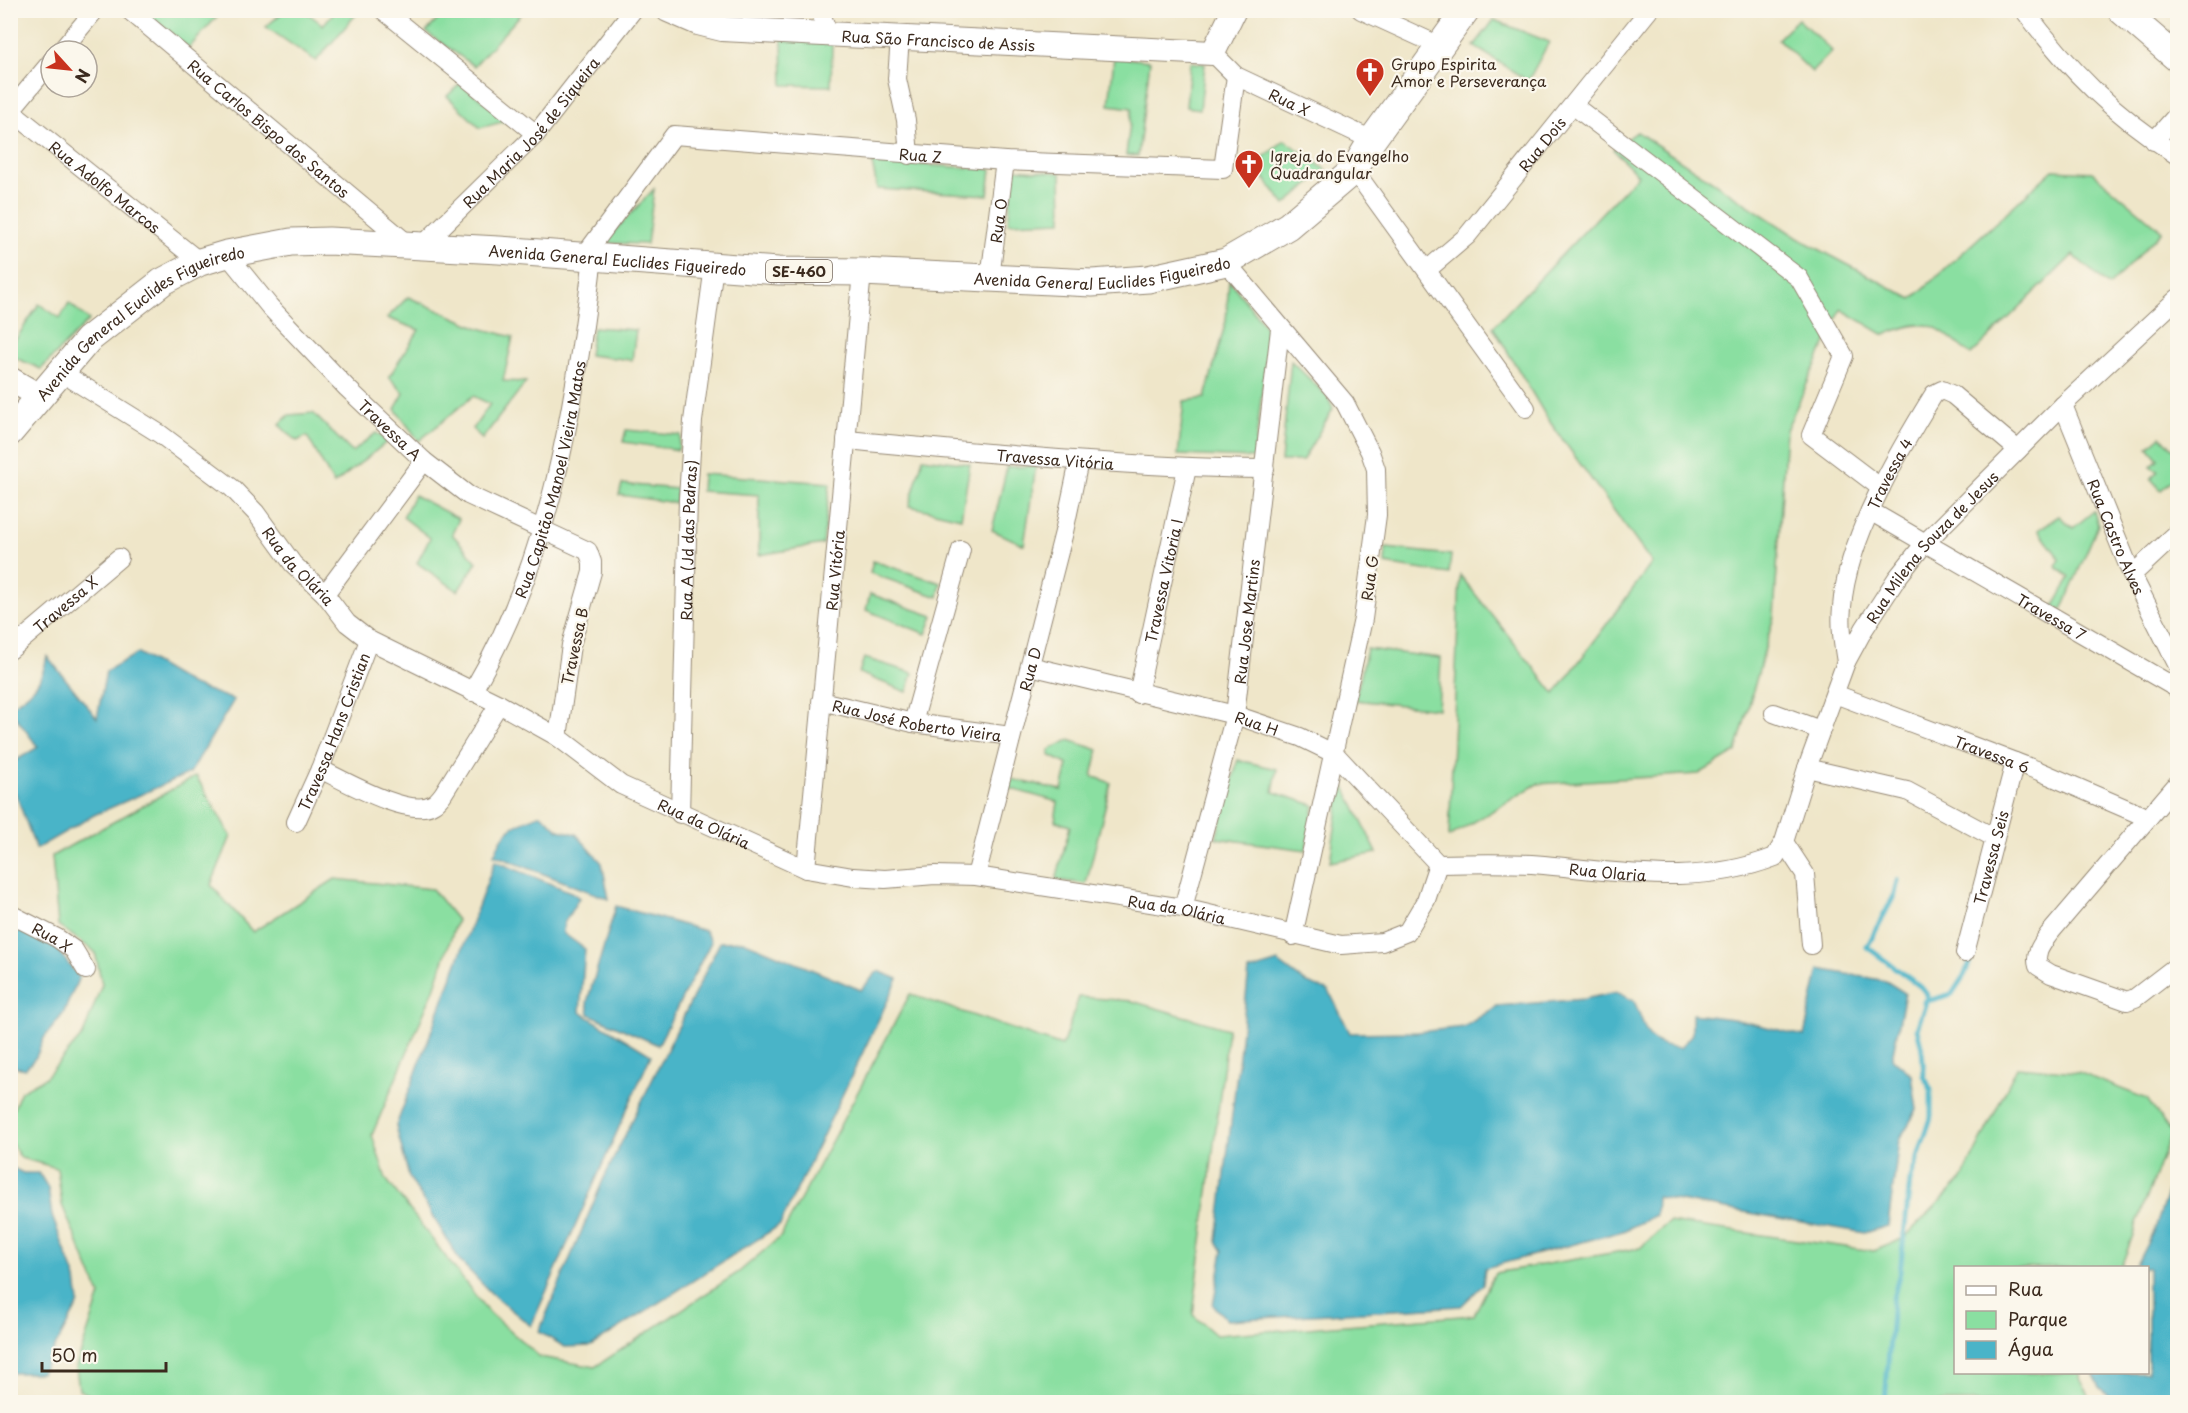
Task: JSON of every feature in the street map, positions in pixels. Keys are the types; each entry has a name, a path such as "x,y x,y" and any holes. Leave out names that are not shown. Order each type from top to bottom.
{"main road":[{"name":"Avenida General Euclides Figueiredo","path":"10,432 88,339 162,282 200,262 227,254 291,242 329,241 778,271 1122,282 1175,274 1226,262 1288,226 1354,170 1372,140 1466,10"},
{"path":"2121,10 2178,59"}],"street":[{"path":"71,39 95,10"},
{"name":"Rua Carlos Bispo dos Santos","path":"129,10 416,247"},
{"path":"383,10 537,134"},
{"name":"Rua Maria José de Siqueira","path":"416,247 537,134 633,10"},
{"name":"Rua São Francisco de Assis","path":"669,10 689,20 716,20 828,33 1213,53"},
{"path":"820,10 828,33"},
{"path":"1213,53 1234,10"},
{"path":"1361,10 1440,46"},
{"name":"Rua Dois","path":"1427,270 1467,236 1649,10"},
{"path":"2024,10 2095,94 2154,141 2178,156"},
{"path":"900,37 897,79 906,120 909,155"},
{"name":"Rua X","path":"1213,53 1236,76 1372,140"},
{"name":"Rua Z","path":"588,257 674,135 1005,161 1223,169 1236,76"},
{"path":"11,111 39,77"},
{"path":"1574,106 1799,278 1844,356 1811,435 1881,488"},
{"name":"Rua Adolfo Marcos","path":"11,111 200,262"},
{"path":"2154,141 2178,114"},
{"name":"Rua O","path":"990,278 1005,161"},
{"path":"1354,170 1526,408"},
{"name":"Travessa A","path":"227,254 270,307 346,388 424,461 468,495 582,547 591,556"},
{"name":"Rua Capitão Manoel Vieira Matos","path":"472,692 509,625 543,530 555,484 574,386 588,257"},
{"name":"Rua G","path":"1226,262 1345,403 1376,469 1376,525 1364,619 1293,936"},
{"name":"Rua A (Jd das Pedras)","path":"680,814 688,498 693,421 714,266"},
{"name":"Rua Vitória","path":"806,869 862,272"},
{"name":"Rua Milena Souza de Jesus","path":"1780,850 1820,730 1846,662 1881,602 1923,544 2063,405 2178,298"},
{"name":"Rua Jose Martins","path":"1183,908 1235,715 1280,328"},
{"name":"Rua da Olária","path":"59,371 160,434 216,474 256,513 293,564 325,594 347,624 369,640 499,704 558,737 621,785 680,814 806,869 853,877 885,879 935,875 976,876 1183,908 1293,936 1341,945 1382,942 1402,936 1413,926 1419,915 1438,864"},
{"path":"10,379 39,396"},
{"name":"Travessa 4","path":"1846,662 1841,634 1842,607 1854,555 1881,488 1932,396 1938,391 1947,392 1960,400 2018,450"},
{"name":"Rua Castro Alves","path":"2063,405 2132,575 2178,666"},
{"name":"Travessa Vitória","path":"846,440 1079,461 1187,468 1265,469"},
{"path":"325,594 424,461"},
{"name":"Rua D","path":"976,876 1064,532 1079,461"},
{"name":"Travessa Vitoria I","path":"1138,694 1187,468"},
{"name":"Travessa 7","path":"1870,511 1923,544 2178,689"},
{"path":"2132,575 2178,532"},
{"path":"913,723 961,550"},
{"name":"Travessa B","path":"558,737 571,645 592,572 591,556"},
{"name":"Travessa X","path":"10,650 119,558"},
{"name":"Travessa Hans Cristian","path":"296,822 320,769 369,640"},
{"name":"Rua H","path":"1029,666 1138,694 1235,715 1299,737 1335,754 1438,864"},
{"name":"Travessa 6","path":"1835,694 2015,762 2148,818"},
{"name":"Rua José Roberto Vieira","path":"821,702 913,723 1011,736"},
{"path":"320,769 396,803 423,807 433,805 443,794 499,704"},
{"path":"1774,713 1820,730"},
{"name":"Travessa Seis","path":"1965,953 2015,762"},
{"path":"1807,768 1907,791 1995,838"},
{"path":"2178,783 2049,934 2038,952 2038,966 2051,974 2127,1001 2135,998 2178,965"},
{"path":"1780,850 1805,874 1811,945"},
{"name":"Rua Olaria","path":"1438,864 1518,863 1640,876 1673,876 1708,873 1780,850"},
{"name":"Rua X","path":"10,914 48,932 74,950 86,970"}],"green space":[{"path":"143,11 222,11 189,48"},
{"path":"284,11 305,11 323,25 335,11 359,11 316,61 266,27"},
{"path":"446,11 524,11 474,66 426,32"},
{"path":"1798,19 1832,51 1812,72 1778,39"},
{"path":"1494,20 1549,42 1528,81 1474,46"},
{"path":"782,38 832,43 831,86 783,85"},
{"path":"1114,57 1150,61 1138,156 1126,155 1132,108 1109,105"},
{"path":"1190,62 1205,64 1200,109 1186,107"},
{"path":"460,84 510,120 480,128 447,96"},
{"path":"1637,132 1798,238 1912,299 2053,170 2092,172 2162,231 2109,286 2073,255 1971,355 1949,336 1932,326 1913,325 1884,335 1841,309 1786,430 1774,616 1736,752 1699,774 1537,784 1449,837 1460,575 1555,694 1652,563 1547,418 1493,327 1638,175 1613,149"},
{"path":"1285,140 1326,170 1285,205 1254,165"},
{"path":"872,162 991,169 988,195 877,189"},
{"path":"1014,169 1061,173 1062,221 1008,223"},
{"path":"654,189 647,244 603,243"},
{"path":"1229,280 1269,331 1254,458 1178,455 1184,401 1205,398 1226,321"},
{"path":"408,297 479,328 513,337 503,381 526,382 482,439 473,429 490,404 473,396 419,441 395,409 404,393 389,377 419,330 387,318"},
{"path":"69,303 89,320 41,369 11,356 10,348 39,304 60,318"},
{"path":"593,327 636,330 632,360 589,355"},
{"path":"1291,361 1327,396 1333,409 1302,461 1281,461"},
{"path":"313,413 352,452 376,433 388,441 334,484 307,436 297,441 279,425 289,415"},
{"path":"626,430 681,435 678,450 623,442"},
{"path":"2161,436 2177,452 2178,484 2173,480 2161,490 2151,479 2158,471 2151,466 2158,459 2148,447"},
{"path":"923,458 970,464 961,518 909,506"},
{"path":"1036,466 1024,545 992,530 1007,467"},
{"path":"702,474 830,483 823,544 759,555 759,495 701,491"},
{"path":"622,484 677,489 675,503 619,495"},
{"path":"414,495 459,519 452,534 477,562 458,591 417,563 430,538 403,517"},
{"path":"2094,511 2098,525 2062,610 2053,608 2070,577 2056,567 2060,559 2038,530 2059,516 2073,528"},
{"path":"1386,548 1451,555 1449,574 1385,564"},
{"path":"873,561 941,583 938,597 870,573"},
{"path":"870,594 933,616 926,634 866,610"},
{"path":"1367,649 1441,658 1438,709 1355,700"},
{"path":"864,658 913,673 907,692 859,673"},
{"path":"1069,740 1098,750 1092,776 1111,783 1086,884 1056,880 1070,826 1055,821 1058,802 1008,788 1011,779 1062,790 1068,765 1049,755 1049,750"},
{"path":"1238,760 1277,769 1273,792 1314,805 1306,850 1216,838"},
{"path":"196,776 231,836 211,885 253,932 335,879 432,889 457,920 434,989 372,1135 386,1179 488,1312 540,1357 595,1367 739,1272 781,1236 910,994 1062,1046 1079,997 1132,1001 1228,1029 1193,1315 1216,1335 1474,1315 1495,1273 1640,1248 1669,1222 1874,1251 1903,1239 1962,1179 2017,1067 2078,1072 2147,1099 2171,1133 2121,1266 1954,1266 1954,1374 2081,1374 2080,1377 2092,1402 103,1402 79,1390 76,1367 100,1295 62,1205 57,1168 21,1158 11,1143 11,1115 21,1091 45,1078 83,1035 102,984 95,952 58,925 52,856"},
{"path":"1342,781 1377,853 1330,862"}],"water":[{"path":"138,653 190,684 234,700 190,773 94,815 36,849 14,789 11,787 10,764 38,747 11,711 11,706 36,686 47,656 97,718 106,671"},
{"path":"541,814 559,830 576,834 602,863 609,899 494,855 507,832"},
{"path":"495,861 573,893 579,898 564,923 563,933 585,949 580,1012 651,1055 531,1326 491,1293 460,1261 409,1177 396,1126"},
{"path":"616,906 705,931 711,942 658,1045 589,1014 587,1002"},
{"path":"11,926 51,942 79,977 63,1014 44,1038 36,1057 25,1069 11,1066"},
{"path":"743,941 861,990 878,971 898,979 780,1225 591,1346 565,1347 539,1332 603,1180 720,942"},
{"path":"1278,962 1305,982 1329,991 1350,1033 1418,1032 1464,1027 1497,1006 1584,999 1617,992 1634,1001 1648,1034 1653,1039 1668,1046 1680,1048 1692,1034 1692,1014 1733,1019 1804,1036 1819,969 1886,981 1905,993 1892,1058 1912,1075 1917,1110 1899,1140 1888,1226 1865,1233 1657,1197 1656,1215 1623,1231 1485,1268 1483,1285 1461,1306 1227,1320 1213,1305 1223,1251 1217,1241 1249,971"},
{"path":"2177,1164 2177,1402 2114,1401 2099,1387 2095,1374 2149,1374 2149,1266 2136,1266 2156,1226"},
{"path":"11,1167 23,1173 39,1173 48,1188 52,1216 76,1279 79,1303 41,1373 11,1373"}],"waterway":[{"path":"1885,1402 1893,1299 1900,1272 1910,1181 1931,1118 1931,1090 1924,1076 1922,1049 1917,1029 1928,996 1921,987 1867,947 1895,894 1898,880"},
{"path":"1924,1002 1952,994 1965,974 1972,955"}],"place":[{"name":"Grupo Espirita Amor e Perseverança","path":"1370,98"},
{"name":"Igreja do Evangelho Quadrangular","path":"1249,190"}]}
